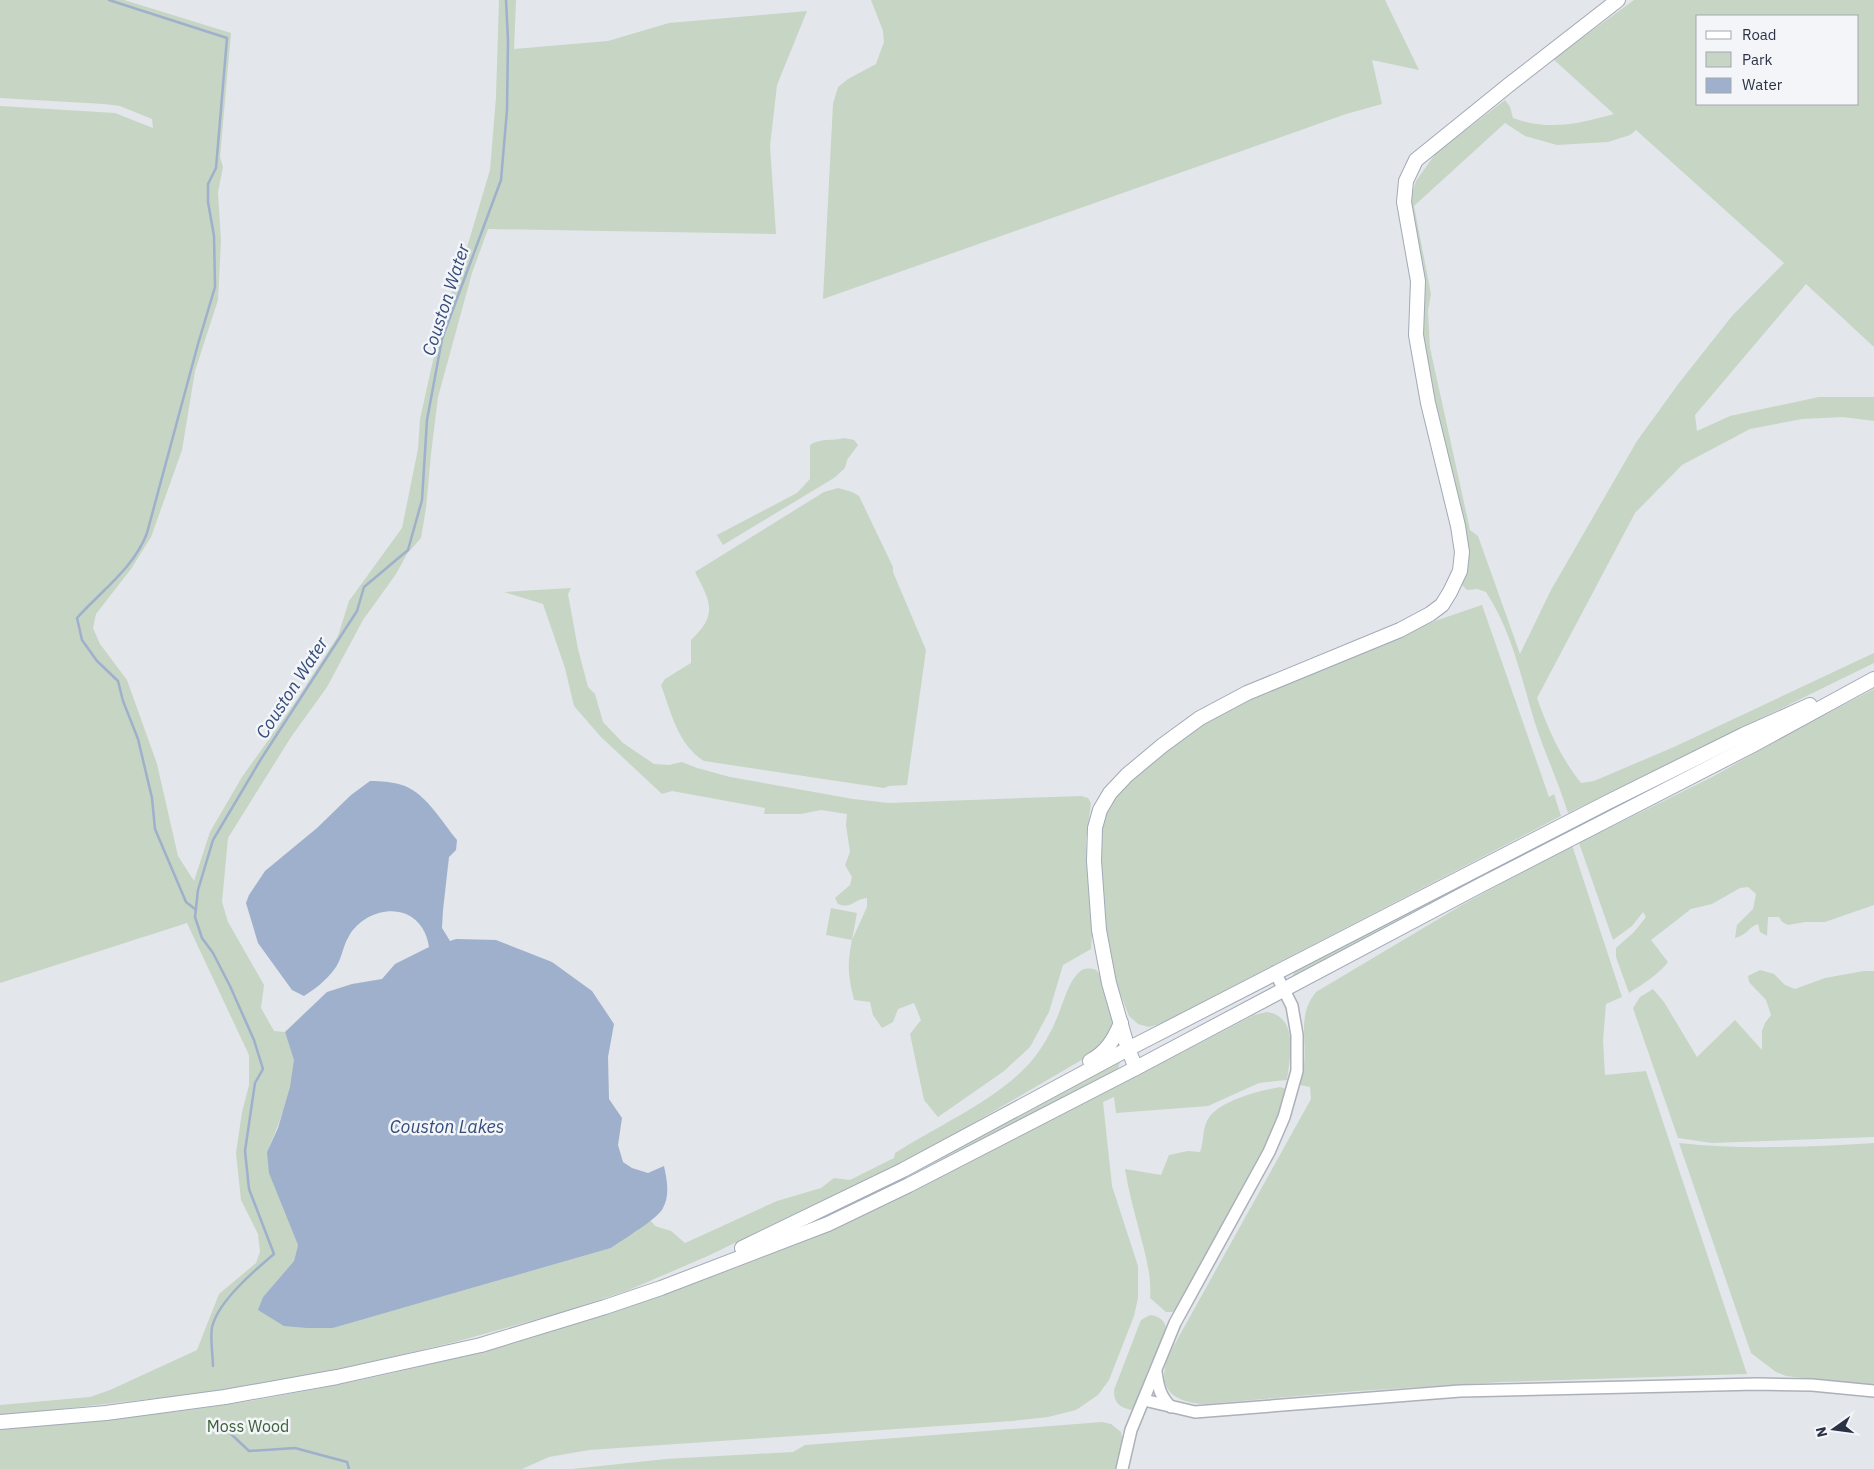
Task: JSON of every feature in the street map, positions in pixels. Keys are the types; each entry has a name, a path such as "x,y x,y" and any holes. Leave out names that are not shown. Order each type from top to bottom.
{"main road":[{"path":"1136,1068 1128,1049 1103,957 1099,930 1094,862 1094,828 1100,810 1110,793 1134,769 1200,718 1247,693 1400,630 1430,614 1442,605 1460,571 1462,552 1458,526 1428,403 1416,335 1418,281 1404,202 1406,181 1416,160 1618,0"},
{"path":"661,1288 904,1170 1275,972 1608,802 1744,735 1874,677"},
{"path":"0,1422 106,1413 225,1396 337,1377 480,1346 661,1288 828,1224 909,1185 1136,1068 1481,885 1751,746 1874,677"},
{"path":"1122,1469 1131,1430 1175,1324 1269,1152 1284,1118 1297,1071 1297,1035 1292,1006 1275,972"},
{"path":"995,1120 1002,1111 1097,1057 1113,1040 1121,1023"},
{"path":"1156,1370 1158,1389 1164,1401 1172,1408"},
{"path":"1144,1400 1195,1412 1479,1391 1766,1384 1812,1384 1874,1391"}],"green space":[{"path":"0,0 124,0 231,33 220,157 223,167 218,192 221,241 218,300 195,371 182,450 151,537 131,569 96,614 93,628 100,644 127,680 157,764 178,856 194,881 210,832 242,777 294,704 338,636 349,601 402,528 418,449 420,419 442,320 468,244 490,170 496,97 499,0 516,0 514,49 608,41 669,23 807,11 777,85 770,146 776,234 488,229 472,273 438,397 421,538 407,554 396,574 363,620 327,687 291,737 228,838 222,902 228,922 264,985 261,1008 274,1031 285,1032 294,1059 289,1092 267,1152 298,1245 294,1261 263,1297 259,1310 333,1328 611,1248 650,1220 655,1226 671,1231 685,1243 777,1201 821,1188 834,1178 850,1180 894,1158 895,1153 979,1104 1011,1081 1030,1063 1043,1046 1073,980 1077,974 1085,969 1094,969 1099,973 1111,1012 1113,1024 1102,1048 931,1148 710,1255 629,1290 566,1311 455,1342 340,1369 202,1393 0,1416 0,1405 90,1397 110,1390 197,1350 219,1294 256,1263 260,1252 258,1234 241,1200 236,1153 242,1112 249,1085 249,1055 187,923 0,983 0,106 115,113 153,128 152,119 120,106 0,98"},
{"path":"871,0 1385,0 1419,70 1372,60 1382,104 1346,114 823,299 833,104 838,87 848,79 876,64 884,42 883,31"},
{"path":"1634,0 1874,0 1874,347 1806,284 1695,415 1697,431 1730,416 1819,397 1874,397 1874,421 1843,417 1802,419 1750,429 1682,465 1635,513 1537,698 1556,743 1567,764 1581,783 1594,781 1674,747 1874,653 1874,663 1568,813 1538,732 1509,638 1502,622 1486,592 1477,589 1467,590 1462,585 1468,562 1468,545 1423,345 1411,197 1416,181 1436,153 1505,100 1510,107 1513,118 1539,124 1564,125 1614,114 1553,59","holes":["1505,123 1525,136 1557,145 1608,142 1630,135 1636,130 1784,263 1732,316 1679,383 1637,441 1551,590 1520,654 1478,536 1470,530 1430,348 1428,311 1431,294 1414,206"]},
{"path":"844,438 854,440 858,445 847,460 845,468 834,478 723,545 717,535 797,493 810,479 810,445 818,441"},
{"path":"838,488 859,496 893,567 893,572 926,650 907,785 884,788 704,761 688,746 676,727 661,685 665,679 691,663 691,640 700,631 708,615 708,600 695,572 824,492"},
{"path":"571,588 568,594 578,649 588,687 595,694 603,722 623,743 654,764 669,765 682,762 730,777 853,799 889,803 1081,796 1088,798 1091,803 1086,840 1093,921 1091,949 1063,965 1049,1012 1030,1047 1004,1071 938,1117 924,1100 910,1034 921,1020 914,1003 898,1009 893,1022 882,1028 873,1015 870,1002 854,1000 849,977 849,957 852,940 867,907 867,898 850,905 843,905 838,904 835,898 850,885 852,877 845,865 850,852 846,825 847,814 821,810 801,814 764,814 765,808 672,791 662,794 601,737 574,706 565,668 543,604 504,592"},
{"path":"1482,605 1549,797 1554,794 1561,816 1160,1024 1149,1027 1138,1024 1129,1016 1109,960 1100,883 1100,839 1102,824 1111,803 1126,785 1211,718 1254,696 1432,622"},
{"path":"1874,689 1874,905 1825,922 1805,922 1788,925 1782,922 1779,917 1768,917 1767,936 1760,932 1758,924 1743,935 1735,938 1737,925 1753,909 1756,894 1748,887 1740,888 1712,904 1691,909 1651,940 1668,962 1655,975 1629,993 1616,957 1616,948 1634,932 1646,917 1643,912 1632,926 1613,940 1579,843 1714,776"},
{"path":"1619,802 1620,806 1292,978 1295,970"},
{"path":"1572,845 1622,997 1606,1004 1603,1041 1605,1075 1646,1071 1747,1374 1501,1382 1357,1391 1207,1404 1182,1400 1170,1392 1164,1378 1166,1365 1172,1349 1311,1099 1310,1087 1300,1085 1305,1055 1305,1018 1310,1001 1316,992 1462,905"},
{"path":"831,908 857,913 852,940 826,935"},
{"path":"1760,970 1774,974 1785,985 1795,989 1825,978 1874,971 1874,1137 1712,1143 1678,1138 1633,1008 1640,997 1653,989 1664,1002 1697,1057 1735,1020 1762,1050 1762,1031 1771,1015 1766,1000 1749,982 1748,976"},
{"name":"Moss Wood","path":"1267,1012 1277,1015 1284,1021 1288,1029 1290,1060 1287,1080 1259,1083 1208,1106 1116,1113 1114,1097 1103,1102 1112,1186 1138,1266 1138,1298 1134,1316 1109,1380 1098,1395 1076,1410 1048,1417 1012,1421 589,1450 549,1457 522,1469 0,1469 0,1429 103,1420 239,1403 378,1376 482,1351 585,1321 686,1286 761,1258 835,1226 1079,1105 1254,1015"},
{"path":"1120,1061 1118,1070 857,1202 857,1198 940,1158"},
{"path":"1280,1087 1286,1089 1280,1112 1265,1146 1176,1310 1166,1312 1150,1298 1150,1279 1147,1262 1125,1169 1161,1175 1169,1155 1188,1151 1200,1152 1207,1121 1220,1108 1239,1098"},
{"path":"1679,1143 1752,1147 1801,1147 1874,1143 1874,1386 1786,1376 1776,1372 1751,1353"},
{"path":"1150,1315 1156,1316 1161,1320 1165,1324 1166,1330 1147,1372 1135,1407 1131,1410 1118,1404 1114,1390 1141,1320"},
{"path":"1102,1422 1111,1424 1121,1432 1123,1444 1118,1469 572,1469 666,1459 793,1452 805,1445"}],"water":[{"name":"Couston Lakes","path":"370,781 397,784 413,790 427,802 457,840 456,850 449,857 443,910 442,928 450,941 456,939 496,940 552,962 592,991 614,1024 608,1057 609,1099 622,1118 618,1145 623,1162 632,1168 648,1173 664,1166 667,1198 663,1208 655,1217 611,1248 333,1328 284,1326 258,1310 263,1297 294,1261 298,1245 269,1173 267,1152 278,1128 290,1087 294,1060 285,1032 327,992 352,984 382,979 395,964 429,947 422,927 406,914 390,911 374,915 354,929 347,940 336,967 316,988 304,996 292,990 258,943 246,903 249,895 265,871 317,828 351,795"}],"waterway":[{"path":"109,0 227,38 216,168 208,184 208,202 214,236 215,287 147,533 141,546 125,568 77,618 82,640 97,661 118,681 123,701 138,739 152,798 155,829 186,902 195,909"},
{"name":"Couston Water","path":"213,1366 211,1333 217,1315 239,1286 274,1254 249,1189 245,1151 255,1083 263,1069 254,1040 230,986 213,953 202,938 195,917 198,890 213,840 261,759 357,611 364,587 408,550 422,500 427,420 442,339 501,180 507,110 508,40 506,0"},
{"name":"Couston Water","path":"230,1433 249,1451 295,1448 347,1462 349,1469"}]}
